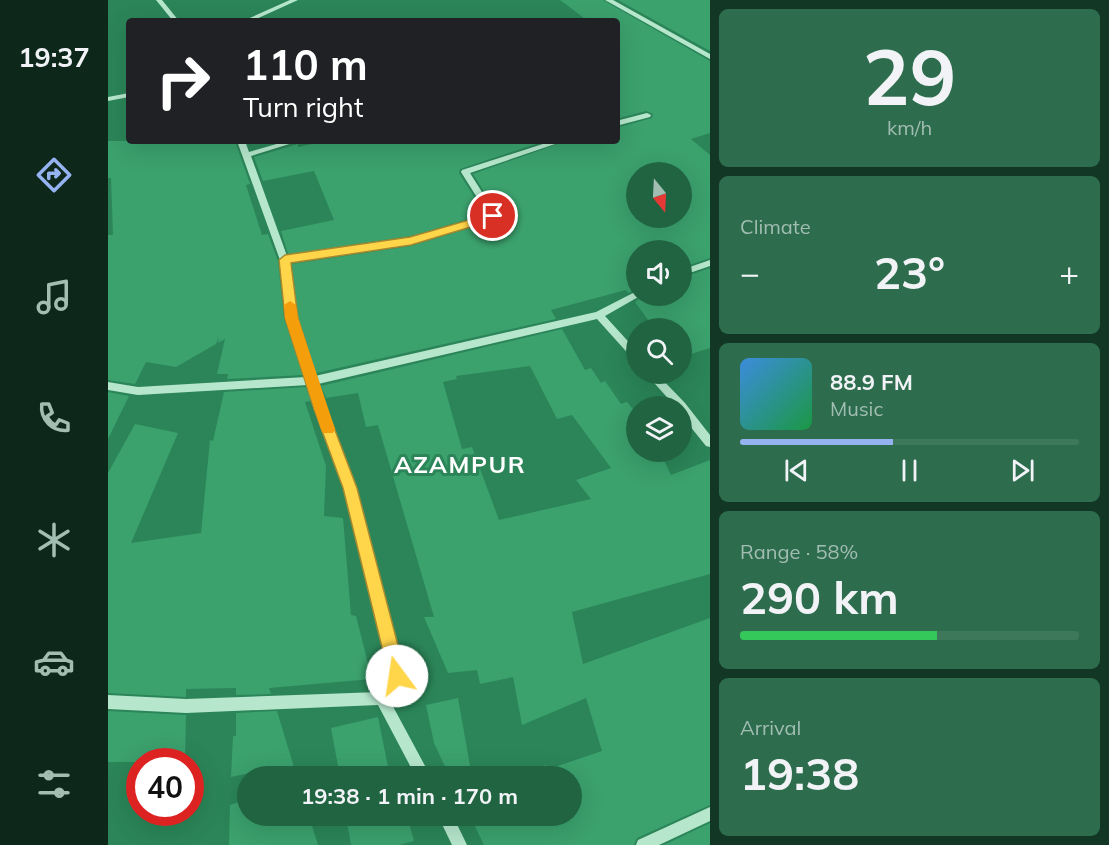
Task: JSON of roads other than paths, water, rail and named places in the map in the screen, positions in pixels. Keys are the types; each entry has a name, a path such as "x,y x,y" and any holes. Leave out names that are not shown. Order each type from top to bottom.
{"street":[{"path":"159,0 174,18"},
{"path":"253,18 295,0"},
{"path":"608,0 710,57"},
{"path":"108,99 126,96"},
{"path":"620,123 647,116"},
{"path":"242,144 285,260 291,318 350,488 397,676 382,698"},
{"path":"247,155 285,144"},
{"path":"285,260 411,241 493,216 465,172 551,144"},
{"path":"692,269 710,263"},
{"path":"108,386 138,391 312,381 599,315 626,300"},
{"path":"599,315 626,345"},
{"path":"660,384 671,396"},
{"path":"692,421 710,443"},
{"path":"108,702 186,706 382,698"},
{"path":"382,698 418,766"},
{"path":"643,845 710,814"},
{"path":"450,826 460,845"}],"district":[{"name":"AZAMPUR","path":"460,464"}]}
